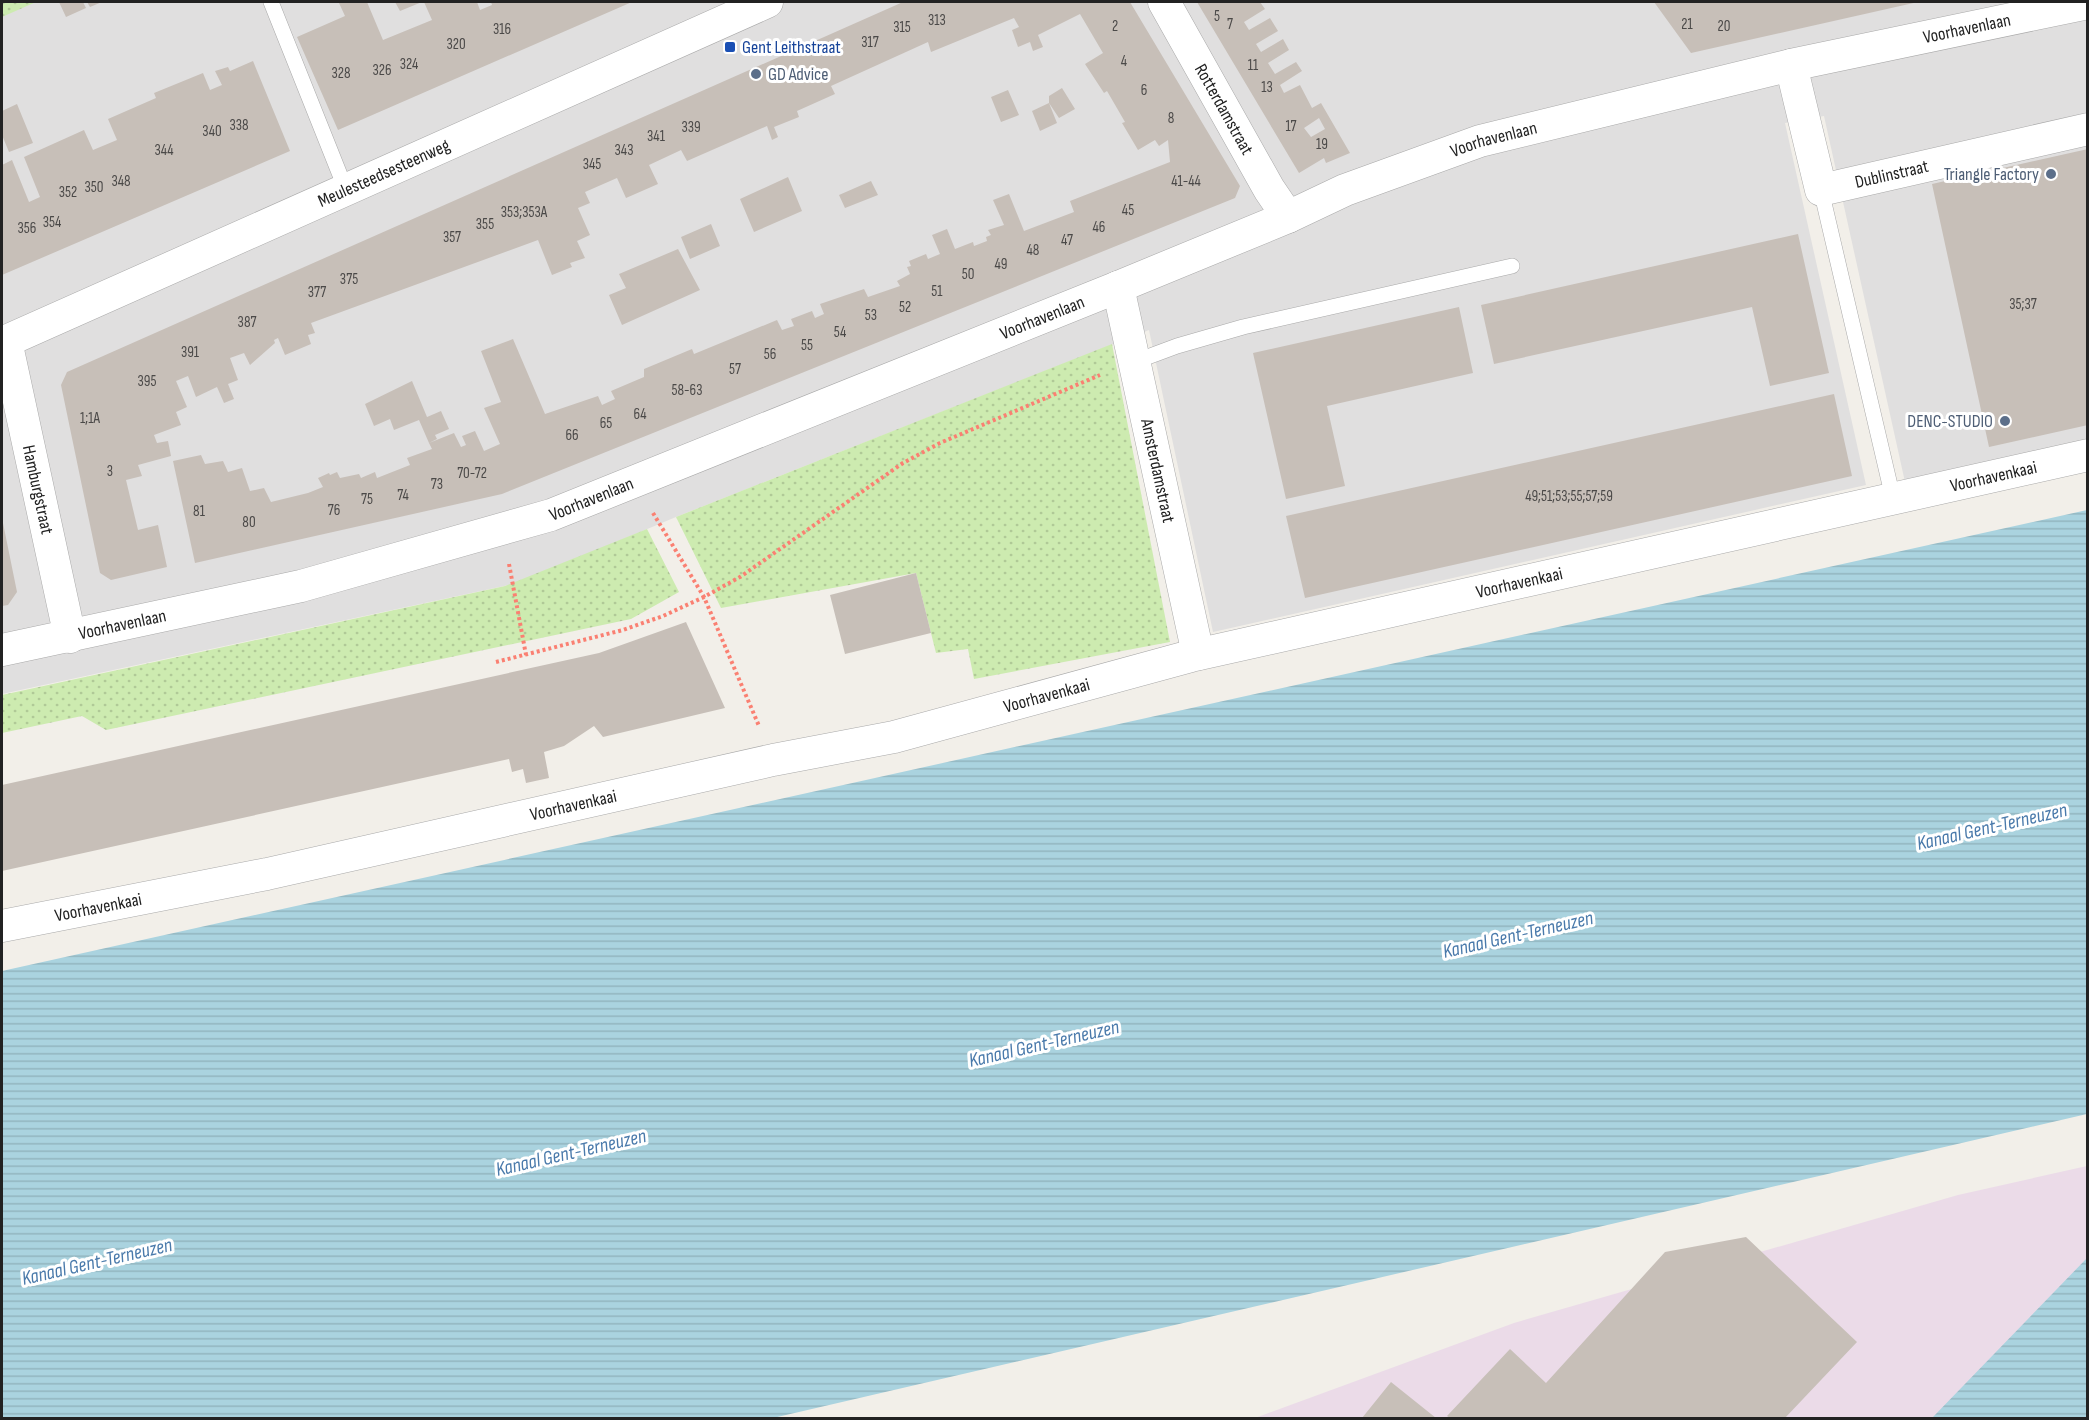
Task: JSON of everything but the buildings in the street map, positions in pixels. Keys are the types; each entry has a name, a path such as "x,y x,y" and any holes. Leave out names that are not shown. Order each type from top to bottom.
{"street":[{"name":"Meulesteedsesteenweg","path":"4,342 767,2"},
{"name":"Rotterdamstraat","path":"1164,2 1269,189 1288,217"},
{"name":"Voorhavenlaan","path":"2,650 301,586 551,515 1118,287 1288,217 1345,190 1480,141 1791,65 2088,3"},
{"path":"1791,65 1821,190"},
{"name":"Dublinstraat","path":"1821,190 2088,129"},
{"name":"Amsterdamstraat","path":"1118,287 1198,654"},
{"name":"Hamburgstraat","path":"4,342 70,637"},
{"name":"Voorhavenkaai","path":"2,926 267,874 773,760 894,738 1198,654 2088,455"}],"lane":[{"path":"271,2 346,190"},
{"path":"1821,190 1893,498"},
{"path":"1134,362 1177,346 1243,327 1512,266"}],"path":[{"path":"495,662 623,630 663,616 704,597 740,577 894,469 940,442 1134,362"},
{"path":"634,482 704,597 773,760"},
{"path":"502,529 526,655"}],"shaded area":[{"path":"2,2 2087,2 2087,441 1905,482 1824,116 1785,123 1866,485 1213,632 1149,330 676,517 518,583 2,694"},
{"path":"2087,1166 2087,1418 1255,1418 1514,1323 1958,1195"}],"green space":[{"path":"2,2 36,2 2,17"},
{"path":"1112,344 1170,642 974,679 968,649 936,653 916,573 721,608 676,517"},
{"path":"647,529 679,592 631,619 106,730 82,716 2,733 2,695 505,586"}],"water":[{"name":"Kanaal Gent-Terneuzen","path":"2087,510 2087,1114 773,1418 2,1418 2,971"},
{"path":"2087,1258 2087,1418 1932,1418"}],"place":[{"name":"Gent Leithstraat","path":"730,47"},
{"name":"GD Advice","path":"756,74"},
{"name":"Triangle Factory","path":"2051,174"},
{"name":"DENC-STUDIO","path":"2005,421"}]}
